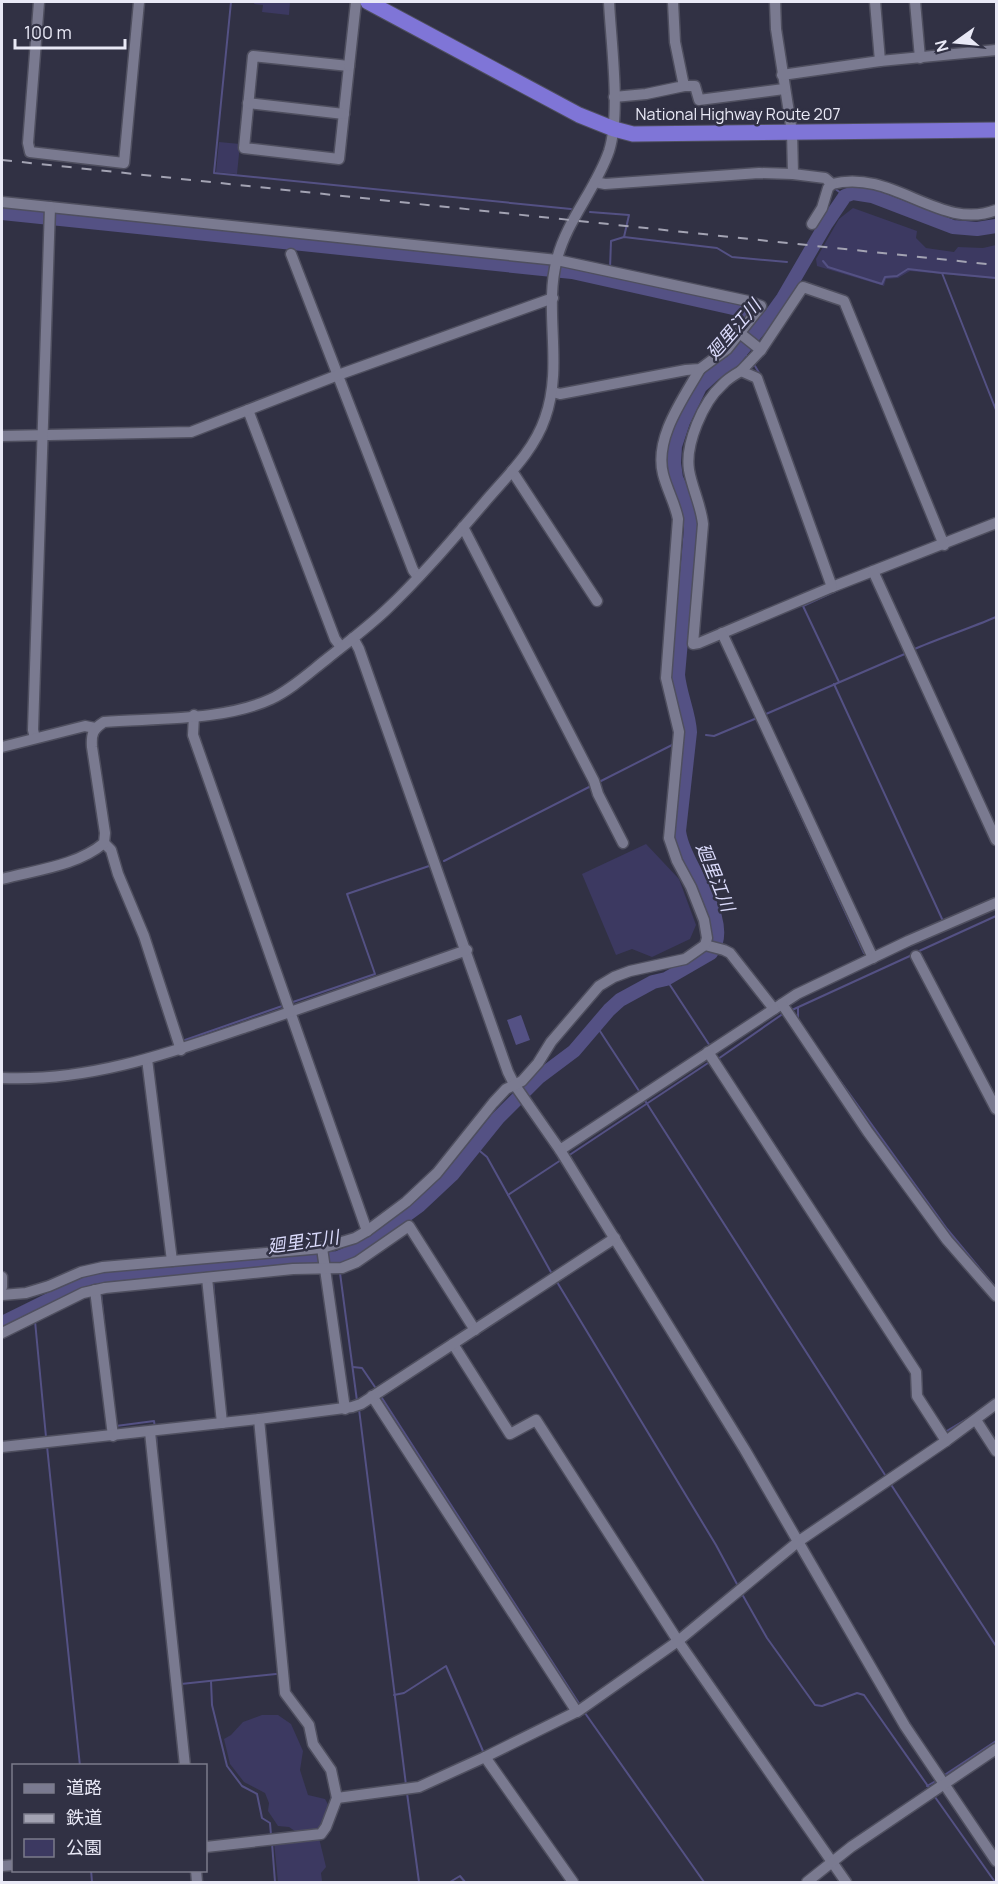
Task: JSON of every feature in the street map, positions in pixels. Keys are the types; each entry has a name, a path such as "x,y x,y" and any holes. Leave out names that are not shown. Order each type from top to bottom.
{"highway":[{"name":"National Highway Route 207","path":"368,2 579,115 633,134 996,130"}],"street":[{"path":"39,2 28,143 30,152 124,162 139,2"},
{"path":"349,66 254,56 244,148 339,159 356,2"},
{"path":"2,879 79,859 104,843 105,833 92,747 95,728 104,722 221,714 247,708 273,698 297,682 386,610 463,527 531,446 544,421 553,393 555,355 553,298 557,260 609,151 614,129 609,2"},
{"path":"673,2 675,42 684,86"},
{"path":"775,2 782,75 792,132 793,174"},
{"path":"875,2 880,61"},
{"path":"915,2 920,58"},
{"path":"782,75 880,61 996,50"},
{"path":"614,97 695,86 699,100 784,88"},
{"path":"248,103 344,114"},
{"path":"595,182 605,184 759,173 825,178 830,186"},
{"path":"830,186 845,181 871,182 955,214 972,216 996,210"},
{"path":"812,224 822,208 830,186"},
{"path":"2,202 557,260 748,301 761,306 727,349 700,369 675,414 664,441 663,473 676,507 678,519 666,678 677,719 678,746 669,838 704,920 705,945 685,959 630,971 599,986 551,1042 538,1063 522,1081 493,1103 437,1173 406,1202 355,1238 322,1250 103,1267 81,1272 50,1286 26,1293 2,1295"},
{"path":"35,738 33,730 50,207"},
{"path":"291,254 413,570 418,577"},
{"path":"944,545 844,300 803,287 761,350 741,370 721,385 709,400 693,434 688,454 688,469 703,524 693,644 699,643 835,586 944,545 996,523"},
{"path":"2,436 191,432 338,375 553,298"},
{"path":"741,334 761,350"},
{"path":"553,393 560,394 700,369"},
{"path":"741,370 757,378 835,586"},
{"path":"248,410 335,639 341,647"},
{"path":"512,471 597,601"},
{"path":"463,527 623,843"},
{"path":"873,571 996,840"},
{"path":"722,633 873,958"},
{"path":"353,638 359,649 508,1072 515,1086 526,1098 564,1155 799,1541 940,1786 996,1861"},
{"path":"194,716 193,735 367,1231"},
{"path":"2,747 85,726 95,728"},
{"path":"104,843 111,850 118,874 144,936 181,1050"},
{"path":"564,1155 642,1096 783,1009 797,994 996,903"},
{"path":"705,945 730,954 783,1009 926,1212 996,1296"},
{"path":"2,1078 61,1077 181,1050 288,1007 466,950"},
{"path":"916,956 996,1109"},
{"path":"712,1054 916,1372 917,1396 946,1441"},
{"path":"147,1059 172,1261"},
{"path":"2,1333 83,1293 95,1290 293,1269 339,1268 357,1262 409,1226 475,1330"},
{"path":"2,1447 222,1424 353,1407 615,1238"},
{"path":"322,1250 353,1407"},
{"path":"2,1277 2,1287"},
{"path":"211,1278 222,1424"},
{"path":"95,1290 113,1436"},
{"path":"453,1344 510,1434 536,1420 678,1641 846,1882"},
{"path":"376,1393 580,1710"},
{"path":"337,1798 407,1789 485,1757 580,1710 678,1641 799,1541 946,1441 996,1404"},
{"path":"978,1418 996,1451"},
{"path":"207,1847 321,1834 337,1798 331,1770 314,1744 309,1725 285,1693 260,1419"},
{"path":"154,1431 185,1764"},
{"path":"807,1882 940,1786 996,1749"},
{"path":"485,1757 573,1882"}],"green space":[{"path":"255,2 290,2 289,15 262,12 263,5 254,4"},
{"path":"219,142 240,144 237,174 216,172"},
{"path":"853,208 917,231 916,238 926,248 954,252 958,247 983,248 996,245 996,279 910,271 898,278 886,279 884,286 817,266 816,259 839,219"},
{"path":"646,844 679,879 696,925 690,939 652,957 632,949 616,955 582,874"},
{"path":"262,1715 278,1715 291,1724 303,1751 300,1770 308,1795 325,1799 330,1808 324,1824 317,1831 298,1833 289,1827 278,1826 268,1811 269,1803 265,1793 244,1782 230,1764 224,1739 243,1722"},
{"path":"319,1838 326,1867 321,1873 322,1881 278,1882 274,1842"}],"shaded area":[{"path":"521,1015 530,1040 516,1045 507,1020"}],"waterway":[{"path":"231,2 214,173 571,209"},
{"path":"834,188 845,196"},
{"name":"廻里江川","path":"2,1323 77,1286 99,1279 338,1258 361,1248 420,1205 452,1175 498,1118 538,1078 574,1051 620,1000 653,982 666,979 711,953 717,940 717,925 679,831 690,732 678,675 691,528 686,500 676,478 674,463 675,446 683,422 700,387 732,362 783,298 845,196 853,193 872,196 953,227 977,229 996,226"},
{"path":"590,212 629,215 624,237"},
{"path":"2,213 572,272 742,310 761,325"},
{"path":"610,269 611,241 624,237 717,248 732,257 787,262"},
{"path":"823,261 828,267 882,284 885,277 897,276 908,269 942,273 996,410"},
{"path":"943,273 996,278"},
{"path":"741,352 747,356"},
{"path":"755,366 761,376"},
{"path":"838,590 803,606 839,682"},
{"path":"912,650 996,617"},
{"path":"766,714 907,653"},
{"path":"834,684 943,921"},
{"path":"706,735 714,736 757,718"},
{"name":"廻里江川","path":"690,732 695,733"},
{"path":"599,782 674,744"},
{"name":"廻里江川","path":"683,745 690,745"},
{"path":"779,768 864,953"},
{"path":"444,861 591,786"},
{"path":"290,1003 375,974 347,894 429,866"},
{"path":"917,952 996,916"},
{"path":"792,1010 912,955"},
{"path":"666,979 710,1046"},
{"path":"185,1040 285,1005"},
{"path":"798,1008 798,1020"},
{"path":"718,1059 784,1013"},
{"path":"596,1025 641,1094"},
{"path":"568,1156 711,1061"},
{"path":"828,1064 947,1229 996,1288"},
{"path":"644,1099 887,1478"},
{"path":"764,1129 789,1167"},
{"path":"475,1147 487,1157 552,1274"},
{"path":"508,1195 561,1160"},
{"path":"340,1273 357,1401"},
{"name":"廻里江川","path":"99,1279 100,1283"},
{"path":"213,1281 215,1305"},
{"path":"557,1282 716,1545 738,1586"},
{"path":"101,1294 104,1322"},
{"path":"35,1321 46,1437"},
{"path":"353,1367 362,1368 377,1390"},
{"path":"380,1395 580,1705"},
{"path":"359,1409 406,1785"},
{"path":"945,1432 970,1417"},
{"path":"116,1426 154,1421 155,1428"},
{"path":"156,1434 157,1449"},
{"path":"47,1446 80,1764"},
{"path":"890,1483 996,1646"},
{"path":"742,1594 767,1638 815,1705 822,1706 857,1693 864,1695 930,1789"},
{"path":"394,1695 404,1693 446,1666 483,1751"},
{"path":"181,1684 276,1674"},
{"path":"211,1681 212,1705 227,1766 242,1786 257,1794 262,1818 270,1823 271,1835"},
{"path":"585,1713 704,1882"},
{"path":"946,1774 996,1741"},
{"path":"927,1786 934,1782"},
{"path":"407,1793 419,1882"},
{"path":"935,1797 995,1882"},
{"path":"272,1843 275,1882"},
{"path":"91,1872 92,1882"},
{"path":"450,1882 460,1876 465,1882"}],"railway":[{"path":"2,160 996,265"}]}
